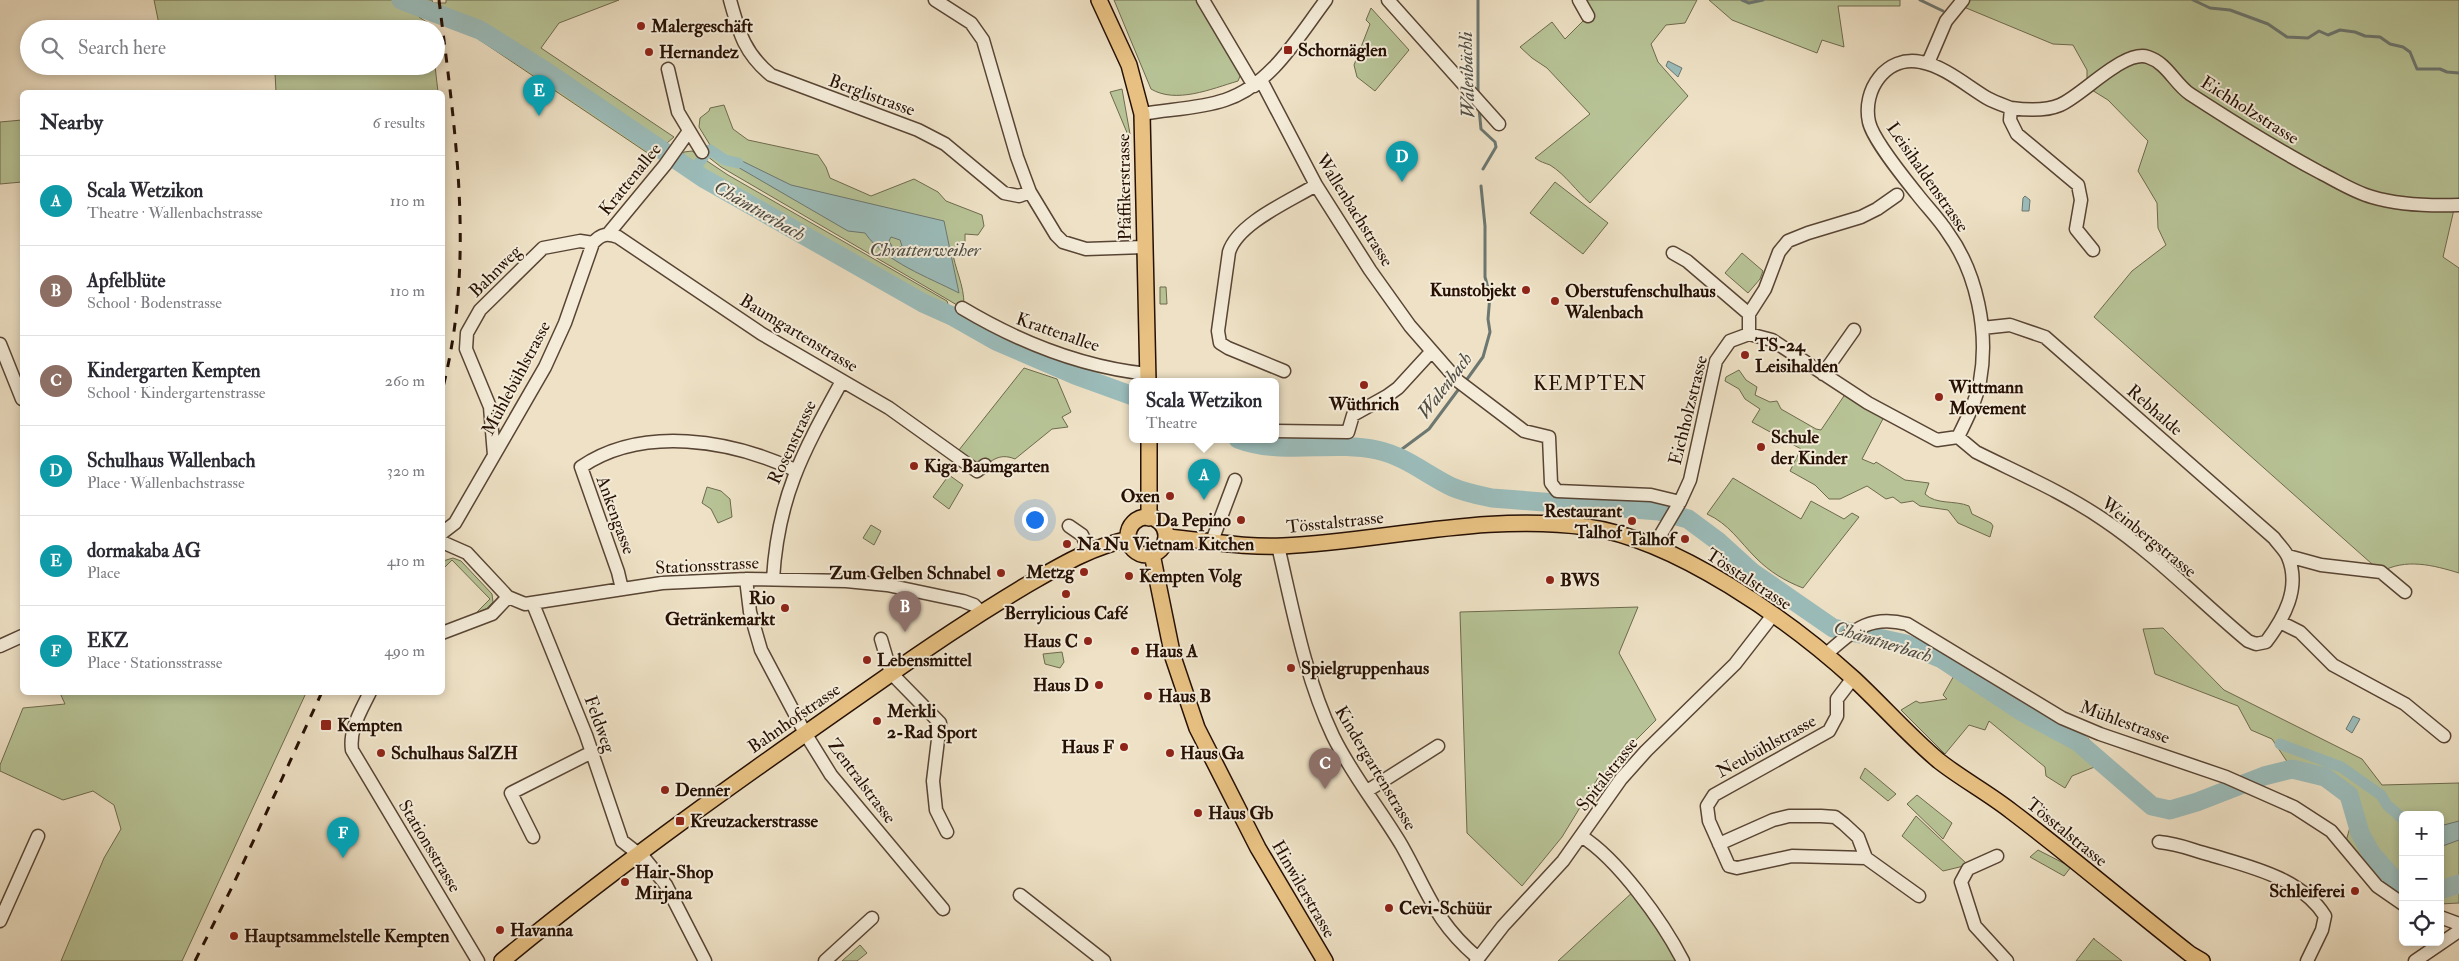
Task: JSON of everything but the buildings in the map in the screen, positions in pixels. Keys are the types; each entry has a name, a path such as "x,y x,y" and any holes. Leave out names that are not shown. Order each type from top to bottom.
{"main road":[{"name":"Pfäffikerstrasse","path":"1099,0 1128,65 1142,114 1148,378"},
{"path":"1149,518 1150,443"},
{"path":"1149,518 1159,522 1166,537 1162,548 1146,555 1134,550 1128,539 1134,523 1149,518"},
{"name":"Tösstalstrasse","path":"1166,537 1278,546 1349,541 1501,522 1537,522 1591,528 1654,546 1704,571 1773,615 1853,678 1939,760 2012,811 2183,948 2202,961"},
{"name":"Bahnhofstrasse","path":"502,961 636,853 891,673 982,613 1089,550 1128,539"},
{"name":"Hinwilerstrasse","path":"1152,554 1173,657 1197,728 1258,848 1325,961"}],"street":[{"name":"Berglistrasse","path":"730,0 743,44 756,63 771,75 783,82 918,130 945,144 1004,193 1019,196 1030,192"},
{"path":"935,0 971,23 983,40 1017,157 1030,192 1063,242 1086,250 1144,247"},
{"name":"Wallenbachstrasse","path":"1203,0 1257,83 1316,185 1370,270 1431,352 1458,380 1524,431 1549,437 1551,483 1557,491 1652,495 1679,504"},
{"path":"1142,114 1223,101 1257,83 1275,67 1326,0"},
{"path":"1388,0 1499,124"},
{"path":"1579,0 1588,16"},
{"path":"1928,63 1946,21 1963,0"},
{"name":"Eichholzstrasse","path":"2011,108 2028,110 2060,106 2119,65 2133,58 2147,56 2162,64 2188,93 2276,149 2342,184 2371,197 2397,203 2459,205"},
{"name":"Leisihaldenstrasse","path":"1958,437 1975,398 1980,380 1982,328 1973,284 1963,258 1948,233 1896,168 1869,124 1868,106 1870,90 1876,80 1887,69 1899,63 1912,61 1928,63 1989,99 2011,108"},
{"path":"668,69 678,112 702,152"},
{"path":"2011,108 2010,120 2018,134 2078,185 2081,200 2076,229 2093,250"},
{"name":"Krattenallee","path":"608,234 665,165 689,131"},
{"path":"1284,371 1220,343 1218,331 1229,252 1234,240 1244,230 1316,185"},
{"path":"1897,195 1877,209 1861,217 1788,241 1779,252 1765,289 1749,314 1749,334 1772,340 1868,403 1937,440 1958,437"},
{"path":"593,243 599,236 608,234"},
{"name":"Baumgartenstrasse","path":"608,234 618,237 762,334 889,408 977,471 985,465"},
{"name":"Bahnweg","path":"494,454 490,407 466,349 467,332 480,310 542,248 580,241 593,243"},
{"name":"Mühlebühlstrasse","path":"445,531 455,523 555,346 593,243"},
{"path":"1674,253 1687,261 1749,314"},
{"name":"Krattenallee","path":"962,308 1024,342 1084,363 1148,378"},
{"name":"Rebhalde","path":"1982,328 2010,325 2045,337 2274,538 2288,556"},
{"path":"1823,374 1854,330"},
{"name":"Eichholzstrasse","path":"1654,546 1679,504 1694,463 1716,361 1730,341 1749,334"},
{"path":"0,344 20,394"},
{"path":"1279,431 1348,432 1353,415 1398,388 1431,352"},
{"name":"Rosenstrasse","path":"773,579 779,527 795,470 842,381"},
{"name":"Weinbergstrasse","path":"1958,437 1976,452 2104,519 2149,554 2202,603 2248,641 2256,644 2266,642 2280,622 2291,596 2288,556"},
{"name":"Ankengasse","path":"622,589 618,572 581,466 598,455 622,448 659,442 687,441 717,444 745,451 795,470"},
{"path":"1212,542 1235,480"},
{"path":"445,632 492,614 508,597 466,553 457,540 455,523"},
{"path":"1069,526 1082,535 1089,550"},
{"path":"445,543 466,553"},
{"name":"Kindergartenstrasse","path":"1278,546 1319,705 1334,739 1402,847 1439,918 1477,959"},
{"path":"2288,556 2331,566 2381,572 2404,592"},
{"name":"Zentralstrasse","path":"746,579 750,612 761,650 805,733 831,775 943,909"},
{"name":"Stationsstrasse","path":"508,597 520,604 533,604 622,589 687,581 773,579 846,581 887,585 931,593 974,605 982,613"},
{"name":"Feldweg","path":"533,604 592,752 622,841 636,853"},
{"name":"Spitalstrasse","path":"1477,959 1503,926 1563,862 1621,779 1646,751 1734,664 1773,615"},
{"name":"Mühlestrasse","path":"1825,655 1843,639 1867,624 1889,620 1907,624 2062,718 2100,734 2209,771 2294,807 2316,819 2339,839 2377,886 2399,901"},
{"path":"2280,622 2300,632 2333,665 2405,704 2426,719 2444,736"},
{"path":"0,646 20,637"},
{"path":"881,639 891,673 940,723 933,781 936,810 947,832"},
{"name":"Neubühlstrasse","path":"1853,678 1837,700 1837,716 1829,731 1714,795 1707,806 1709,821 1729,866 1737,868 1792,856 1866,858"},
{"name":"Stationsstrasse","path":"369,695 354,725 350,739 352,750 478,961"},
{"path":"1367,791 1438,746"},
{"path":"533,838 511,793 592,752"},
{"path":"1719,844 1773,820 1789,816 1835,817 1858,837 1866,858 1919,896"},
{"path":"0,921 38,836"},
{"path":"1582,836 1601,850 1635,890 1670,937 1683,961"},
{"path":"2159,842 2184,845 2255,867 2284,880 2319,907 2325,916 2322,930 2307,961"},
{"path":"636,853 645,860 666,886 705,961"},
{"path":"1997,856 1968,869 1961,882 1975,926 2007,961"},
{"path":"1020,895 1104,961"},
{"path":"825,961 872,918"},
{"path":"2444,918 2459,924"},
{"path":"2415,961 2459,931"}],"green space":[{"path":"154,0 432,0 433,3 446,3 446,0 619,0 559,23 541,48 674,137 652,156 450,20 433,15 419,17 424,20 158,20"},
{"path":"1114,0 1203,0 1243,69 1238,81 1194,94 1171,95 1151,89"},
{"path":"1579,0 1697,0 1685,23 1666,25 1651,44 1658,62 1688,96 1590,203 1556,169 1535,158 1590,114 1547,68 1520,47 1552,22 1565,39 1588,16"},
{"path":"1709,0 1900,0 1900,6 1838,6 1844,47 1822,40 1817,53 1732,20"},
{"path":"1963,0 2459,0 2459,205 2455,205 2443,257 2459,268 2459,573 2419,564 2400,565 2381,572 2094,317 2132,271 2166,245 2158,228 2157,203 2138,171 2148,141 2108,100 2087,87 2087,70 2073,45 2053,44 1959,5"},
{"path":"1371,8 1409,50 1375,91 1357,77 1354,65 1370,24 1366,20"},
{"path":"275,75 436,75 438,90 276,90"},
{"path":"1122,89 1130,134 1128,135 1110,92"},
{"path":"724,105 733,129 748,140 818,155 826,167 830,178 871,196 914,179 938,192 946,201 982,215 984,226 978,235 965,234 965,243 952,249 963,290 964,305 957,305 721,167 702,152 710,145 699,127 700,118 710,108"},
{"path":"20,120 20,182 0,184 0,122"},
{"path":"692,151 728,175 947,301 952,316 923,303 703,178 679,162 684,152"},
{"path":"1555,182 1608,223 1583,254 1530,213"},
{"path":"1742,253 1763,271 1760,279 1748,293 1725,273"},
{"path":"1160,287 1166,287 1167,304 1160,304"},
{"path":"1024,368 1057,379 1071,412 1062,417 1068,427 1052,429 1015,459 999,457 977,471 955,455"},
{"path":"1739,370 1746,380 1757,387 1755,395 1770,402 1777,401 1781,409 1816,429 1821,430 1848,390 1886,413 1862,459 1874,464 1876,462 1905,480 1929,483 1925,494 1935,500 1969,506 1972,514 1991,523 1993,526 1990,537 1958,523 1948,510 1920,506 1913,501 1901,503 1893,497 1886,499 1867,486 1840,499 1829,499 1815,485 1790,471 1801,449 1752,422 1760,409 1745,399 1739,389 1725,381 1726,377"},
{"path":"949,475 963,485 949,509 933,497"},
{"path":"1733,478 1801,519 1811,501 1844,519 1852,513 1859,517 1803,588 1772,572 1728,528 1707,514"},
{"path":"707,487 721,491 730,499 732,517 718,523 711,509 702,503"},
{"path":"871,525 881,531 874,545 863,538"},
{"path":"453,558 461,561 492,594 493,602 486,609 476,613 490,599 452,560 445,567 445,560"},
{"path":"1638,607 1619,653 1656,720 1598,778 1562,837 1522,886 1467,833 1460,612"},
{"path":"2163,628 2224,690 2362,759 2382,785 2459,783 2459,903 2444,904 2444,811 2399,811 2399,900 2345,846 2353,815 2352,804 2342,788 2333,782 2312,774 2292,769 2272,739 2251,730 2238,706 2155,674 2143,629"},
{"path":"1062,652 1064,662 1060,668 1045,664 1043,654"},
{"path":"1960,665 2049,719 2089,739 2084,751 2097,766 2072,776 2065,788 2046,776 2045,767 1989,721 1985,730 1969,725 1945,754 1901,710 1916,701 1920,703 1947,699 1943,695"},
{"path":"61,695 305,695 182,961 61,961 104,858 121,829 114,805 93,791 63,800 0,771 0,765 23,708 65,704"},
{"path":"1865,768 1896,794 1888,801 1860,778"},
{"path":"1917,795 1952,823 1943,839 1907,804"},
{"path":"1916,816 1968,865 1943,871 1902,836"},
{"path":"2038,850 2071,867 2064,876 2030,857"},
{"path":"1635,890 1683,961 1558,961"},
{"path":"2094,939 2122,961 2076,961"},
{"path":"860,945 867,953 857,961 842,961"}],"water":[{"path":"1668,61 1682,68 1678,77 1666,66"},
{"name":"Chrattenweiher","path":"740,160 791,185 944,221 959,293 895,261 865,233 848,231 736,166","holes":["891,237 900,240 902,246 898,248 893,248 889,241"]},
{"path":"2025,196 2030,200 2029,211 2022,211 2023,198"},
{"path":"2353,716 2360,719 2352,733 2346,729"},
{"path":"2391,803 2399,811 2399,821 2385,807"},
{"path":"2459,821 2459,840 2444,846 2444,825"}],"waterway":[{"name":"Chämtnerbach","path":"401,0 480,30 547,72 703,178 923,303 952,316 996,341 1075,375 1129,395"},
{"name":"Walenbächli","path":"1478,0 1478,94"},
{"path":"1742,0 1749,3 1763,0"},
{"path":"1920,0 1943,11"},
{"path":"2193,0 2210,8 2230,10 2268,24 2287,37 2308,38 2319,31 2328,35 2340,30 2355,32 2365,36 2380,37 2390,44 2403,47 2410,52 2417,69 2440,69 2459,73"},
{"name":"Walenbächli","path":"1479,108 1481,129 1495,142 1496,147 1483,169"},
{"path":"708,153 710,150 725,160 738,163"},
{"path":"692,171 703,158"},
{"name":"Walenbach","path":"1465,382 1483,357 1490,332 1488,319 1490,295 1485,277 1485,226 1481,186"},
{"name":"Walenbach","path":"1394,455 1429,429 1461,386"},
{"name":"Chämtnerbach","path":"1252,443 1290,447 1360,447 1377,450 1397,457 1452,487 1492,498 1659,511 1688,519 1719,542 1752,572 1833,628 1906,644 1942,659 2024,713 2078,742 2152,806 2170,810 2197,802 2264,776 2292,769 2325,777 2349,795 2360,833 2371,853 2392,877 2399,881"},
{"path":"2280,744 2341,767 2381,795 2387,805 2399,816"},
{"name":"Chämtnerbach","path":"2444,889 2459,884"}],"railway":[{"path":"439,0 441,20"},
{"path":"445,49 456,147 460,245 458,293 452,342 445,376"},
{"path":"195,961 233,885 321,695"}],"place":[{"name":"Malergeschäft","path":"641,26"},
{"name":"Schornäglen","path":"1288,50"},
{"name":"Hernandez","path":"649,52"},
{"name":"dormakaba AG","path":"539,116"},
{"name":"Schulhaus Wallenbach","path":"1402,182"},
{"name":"Kunstobjekt","path":"1526,290"},
{"name":"Oberstufenschulhaus Walenbach","path":"1555,301"},
{"name":"TS-24 Leisihalden","path":"1745,355"},
{"name":"Wüthrich","path":"1364,385"},
{"name":"Wittmann Movement","path":"1939,397"},
{"name":"Schule der Kinder","path":"1761,447"},
{"name":"Kiga Baumgarten","path":"914,466"},
{"name":"Oxen","path":"1170,496"},
{"name":"Scala Wetzikon","path":"1204,500"},
{"name":"Da Pepino","path":"1241,520"},
{"name":"Restaurant Talhof","path":"1632,521"},
{"name":"Talhof","path":"1685,539"},
{"name":"Na Nu Vietnam Kitchen","path":"1067,544"},
{"name":"Metzg","path":"1084,572"},
{"name":"Zum Gelben Schnabel","path":"1001,573"},
{"name":"Kempten Volg","path":"1129,576"},
{"name":"BWS","path":"1550,580"},
{"name":"Berrylicious Café","path":"1066,594"},
{"name":"Rio Getränkemarkt","path":"785,608"},
{"name":"Apfelblüte","path":"905,632"},
{"name":"Haus C","path":"1088,641"},
{"name":"Haus A","path":"1135,651"},
{"name":"Lebensmittel","path":"867,660"},
{"name":"Spielgruppenhaus","path":"1291,668"},
{"name":"Haus D","path":"1099,685"},
{"name":"Haus B","path":"1148,696"},
{"name":"Merkli 2-Rad Sport","path":"877,721"},
{"name":"Kempten","path":"326,725"},
{"name":"Haus F","path":"1124,747"},
{"name":"Schulhaus SalZH","path":"381,753"},
{"name":"Haus Ga","path":"1170,753"},
{"name":"Kindergarten Kempten","path":"1325,789"},
{"name":"Denner","path":"665,790"},
{"name":"Haus Gb","path":"1198,813"},
{"name":"Kreuzackerstrasse","path":"680,821"},
{"name":"EKZ","path":"343,858"},
{"name":"Hair-Shop Mirjana","path":"625,882"},
{"name":"Schleiferei","path":"2355,891"},
{"name":"Cevi-Schüür","path":"1389,908"},
{"name":"Havanna","path":"500,930"},
{"name":"Hauptsammelstelle Kempten","path":"234,936"}],"district":[{"name":"KEMPTEN","path":"1590,383"}]}
